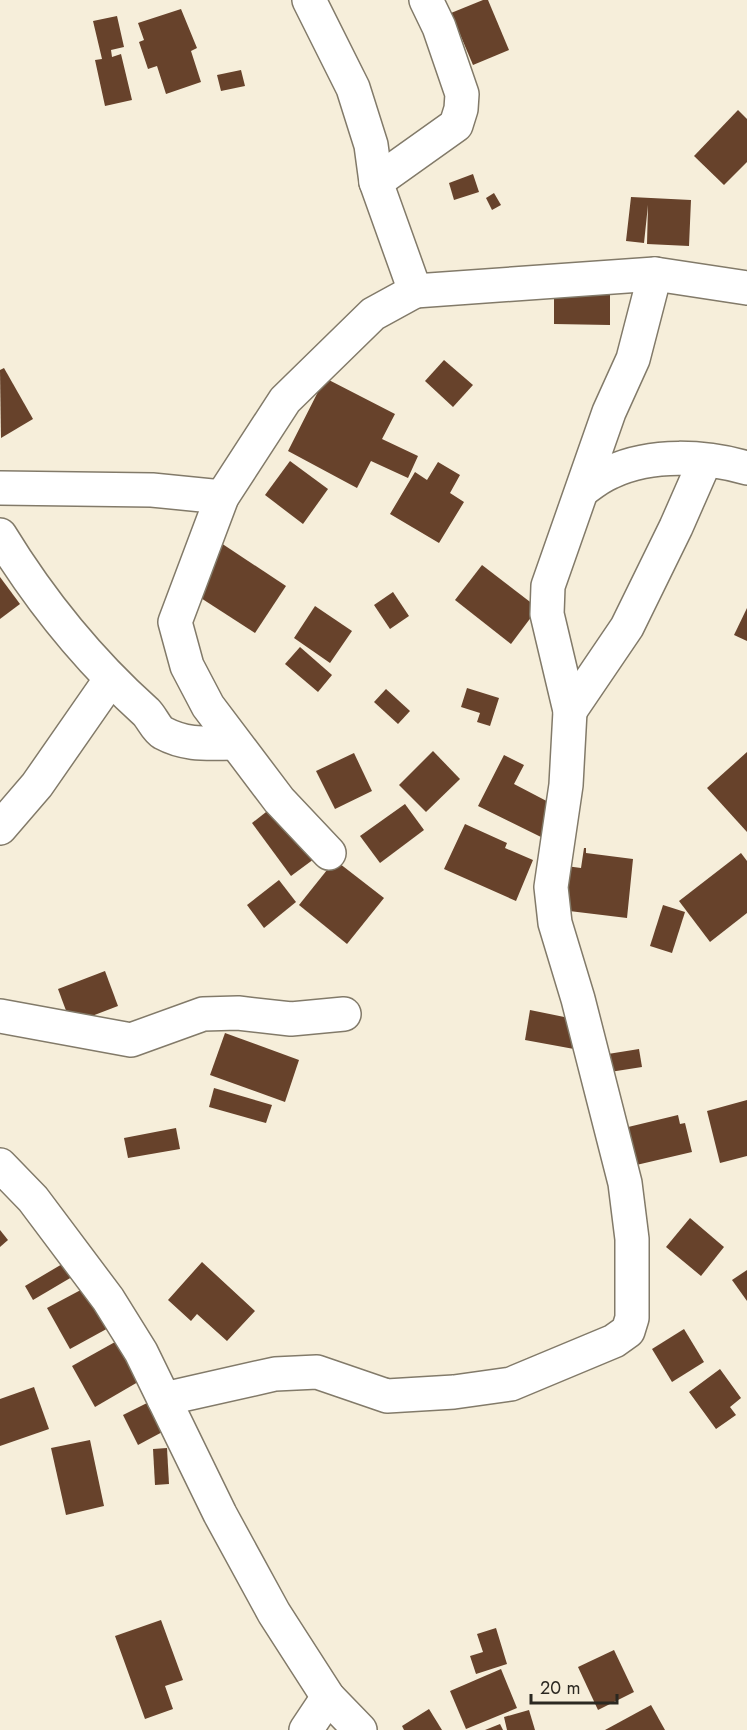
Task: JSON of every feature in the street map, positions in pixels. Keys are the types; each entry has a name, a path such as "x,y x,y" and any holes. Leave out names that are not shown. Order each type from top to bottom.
{"street":[{"path":"309,0 353,88 371,145 376,182 415,291"},
{"path":"376,182 456,125 461,109 462,94 439,27 426,0"},
{"path":"164,1399 275,1374 317,1372 387,1396 477,1389 511,1384 614,1341 628,1331 632,1318 632,1239 625,1183 578,999 555,923 551,887 566,785 570,711 547,614 548,586 584,489 609,412 633,359 655,274"},
{"path":"329,853 279,800 208,706 187,666 175,622 222,497 285,400 373,314 415,291 655,274 747,288"},
{"path":"584,489 611,472 638,463 681,457 747,468"},
{"path":"570,711 627,627 676,527 705,461"},
{"path":"0,488 152,490 222,497"},
{"path":"0,535 52,613 110,680 148,715 161,732 189,744 235,743"},
{"path":"0,828 37,785 110,680"},
{"path":"0,1016 131,1040 203,1014 238,1013 291,1020 344,1014"},
{"path":"2,1169 74,1250 108,1299 141,1352 244,1560 274,1613 328,1697 360,1730"},
{"path":"306,1730 328,1697"}],"building":[{"path":"488,0 509,50 473,65 451,13"},
{"path":"181,9 197,48 191,51 201,82 166,94 157,66 148,69 139,42 144,40 138,23"},
{"path":"117,16 124,47 111,50 112,57 121,54 132,100 105,106 95,60 102,59 93,21"},
{"path":"241,70 245,86 221,91 217,75"},
{"path":"738,110 747,119 747,162 724,185 694,156"},
{"path":"473,174 479,192 454,200 449,183"},
{"path":"494,193 501,205 492,210 486,198"},
{"path":"631,197 691,200 689,246 647,244 648,205 644,243 626,241"},
{"path":"554,292 610,293 610,325 554,324"},
{"path":"444,360 473,385 453,407 425,381"},
{"path":"4,368 33,419 1,438 0,370"},
{"path":"325,378 395,414 382,439 418,456 408,478 371,461 357,488 288,451"},
{"path":"290,461 328,489 303,524 265,495"},
{"path":"438,462 460,475 450,493 464,502 439,543 390,514 415,472 427,480"},
{"path":"221,543 286,586 255,633 190,591"},
{"path":"482,565 538,608 511,644 455,600"},
{"path":"0,577 20,604 0,619"},
{"path":"393,592 409,616 390,629 374,605"},
{"path":"315,606 352,631 330,663 294,638"},
{"path":"747,608 747,641 734,635"},
{"path":"300,647 332,675 318,692 285,664"},
{"path":"467,688 499,698 490,726 477,722 480,713 461,707"},
{"path":"386,689 410,711 398,724 374,702"},
{"path":"433,751 460,779 426,812 399,785"},
{"path":"747,752 747,832 707,788"},
{"path":"354,753 372,791 335,809 316,771"},
{"path":"504,755 524,765 514,784 558,807 543,838 478,806"},
{"path":"405,804 424,830 380,863 360,836"},
{"path":"275,805 314,859 291,876 252,823"},
{"path":"465,824 507,843 505,848 533,860 516,901 444,869"},
{"path":"584,848 586,848 586,853 633,859 627,918 561,910 566,866 581,868"},
{"path":"741,853 747,861 747,913 710,942 679,901"},
{"path":"335,860 384,898 347,944 299,905"},
{"path":"279,880 296,902 264,928 247,905"},
{"path":"663,905 685,912 672,953 650,946"},
{"path":"105,971 118,1006 71,1024 58,989"},
{"path":"530,1010 579,1020 574,1049 525,1040"},
{"path":"225,1033 299,1060 285,1102 210,1075"},
{"path":"639,1049 642,1067 610,1072 608,1054"},
{"path":"214,1088 272,1105 266,1123 209,1107"},
{"path":"747,1100 747,1156 720,1163 707,1111"},
{"path":"678,1115 680,1124 685,1123 692,1152 632,1166 624,1128"},
{"path":"176,1128 180,1149 128,1158 124,1138"},
{"path":"690,1218 724,1247 701,1276 666,1247"},
{"path":"0,1230 8,1240 0,1247"},
{"path":"69,1260 77,1274 33,1300 25,1286"},
{"path":"202,1262 255,1311 227,1341 197,1314 191,1321 168,1300"},
{"path":"747,1270 747,1301 732,1280"},
{"path":"90,1285 112,1326 70,1349 47,1308"},
{"path":"684,1329 704,1362 672,1382 652,1349"},
{"path":"115,1342 138,1382 95,1407 72,1366"},
{"path":"720,1369 741,1398 730,1407 736,1415 716,1429 689,1392"},
{"path":"34,1387 49,1429 0,1446 0,1399"},
{"path":"151,1401 166,1430 138,1445 123,1415"},
{"path":"90,1440 104,1506 66,1515 51,1448"},
{"path":"167,1448 169,1484 155,1485 153,1449"},
{"path":"161,1620 183,1680 165,1686 173,1709 145,1719 115,1636"},
{"path":"496,1628 507,1664 476,1674 470,1656 483,1652 477,1634"},
{"path":"614,1650 634,1692 598,1710 578,1667"},
{"path":"501,1669 517,1708 466,1729 450,1691"},
{"path":"651,1705 665,1730 605,1730"},
{"path":"429,1709 442,1730 404,1730 402,1726"},
{"path":"529,1710 535,1730 507,1730 504,1717"},
{"path":"500,1724 503,1730 485,1730"}]}
